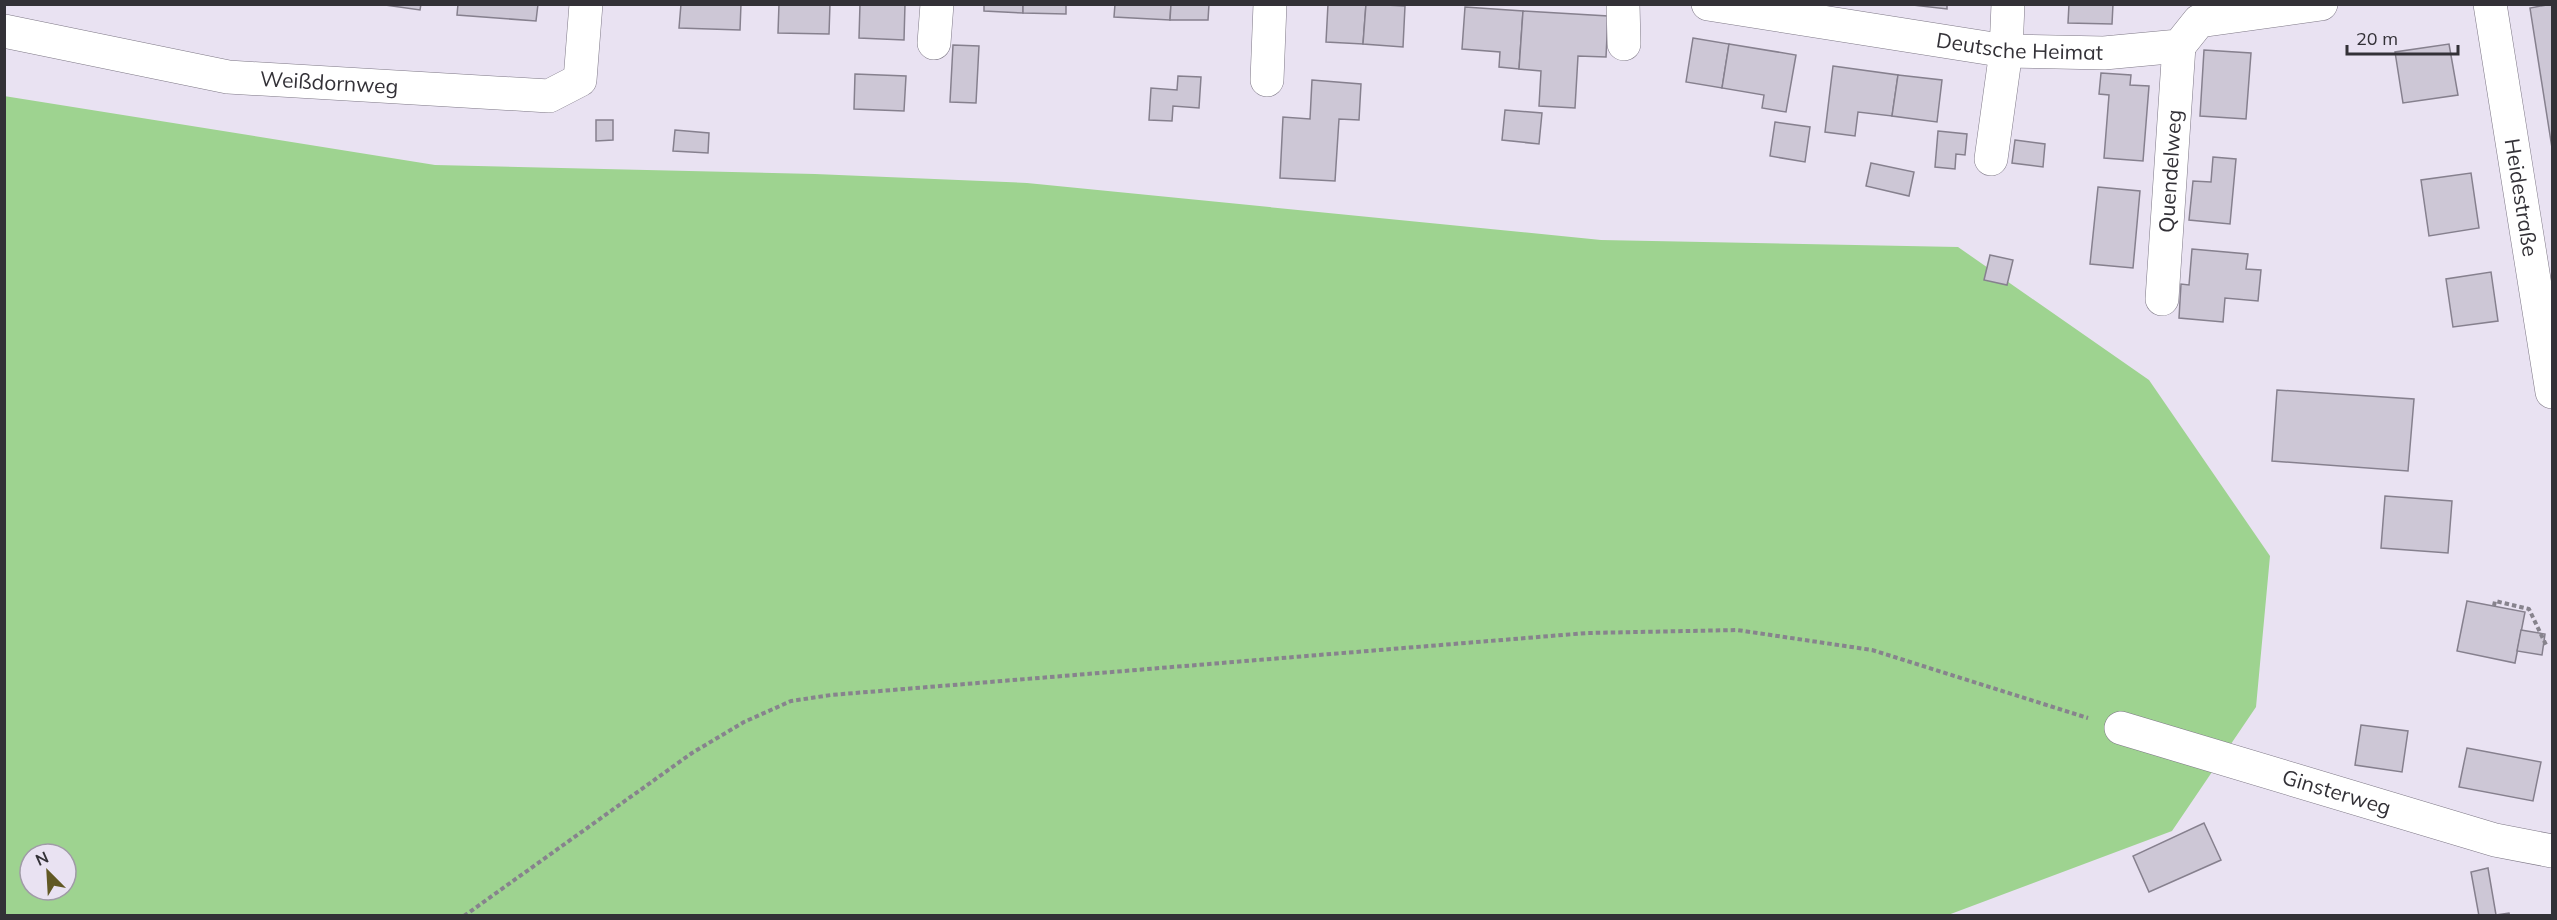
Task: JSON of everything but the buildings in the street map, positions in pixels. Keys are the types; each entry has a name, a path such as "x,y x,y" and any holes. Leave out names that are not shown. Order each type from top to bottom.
{"street":[{"name":"Weißdornweg","path":"4,31 228,78 549,96 580,80 586,4"},
{"path":"934,44 937,4"},
{"path":"1267,80 1270,4"},
{"path":"1623,4 1624,44"},
{"name":"Deutsche Heimat","path":"1708,4 2006,51 2104,53 2179,46"},
{"path":"1991,159 2006,51 2008,4"},
{"path":"2179,46 2199,21 2321,4"},
{"name":"Heidestraße","path":"2490,4 2553,392"},
{"name":"Quendelweg","path":"2162,298 2179,46"},
{"name":"Ginsterweg","path":"2121,728 2494,840 2553,851"}],"path":[{"path":"2494,606 2495,601 2529,609 2547,647"},
{"path":"464,915 692,753 744,722 791,701 831,695 1587,633 1737,630 1872,650 2121,728"}],"green space":[{"path":"4,96 435,165 815,174 1027,183 1601,240 1958,247 2149,380 2270,556 2256,707 2172,831 1948,915 5,915"}]}
